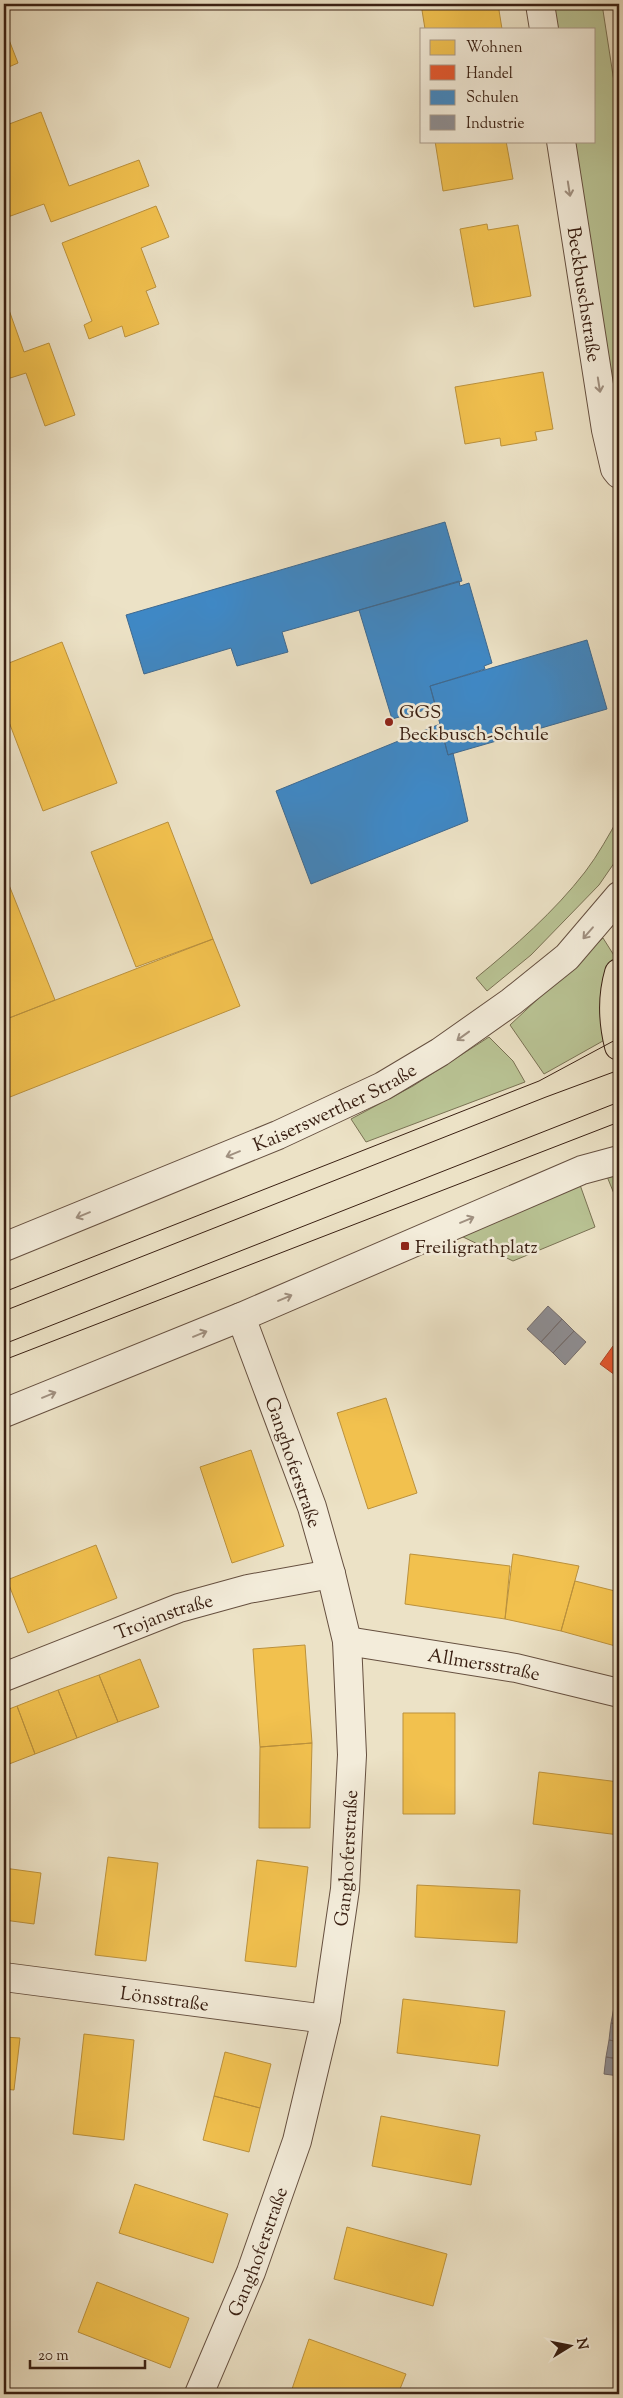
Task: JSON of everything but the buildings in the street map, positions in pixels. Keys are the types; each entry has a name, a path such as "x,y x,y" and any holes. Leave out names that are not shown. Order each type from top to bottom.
{"main road":[{"path":"619,973 614,999 614,1018 619,1046"}],"street":[{"path":"540,4 544,28"},
{"name":"Beckbuschstraße","path":"561,142 606,430 619,474"},
{"name":"Kaiserswerther Straße","path":"4,1247 278,1135 383,1086 440,1052 511,1002 567,957 619,896"},
{"path":"4,1413 241,1318 582,1170 619,1160"},
{"name":"Ganghoferstraße","path":"199,2394 251,2272 297,2141 326,2019 345,1889 352,1755 347,1641 331,1574 308,1498 241,1318"},
{"name":"Trojanstraße","path":"4,1677 179,1608 248,1589 331,1574"},
{"name":"Allmersstraße","path":"347,1641 516,1668 619,1693"},
{"name":"Lönsstraße","path":"4,1977 326,2019"}],"green space":[{"path":"548,4 602,4 619,114 619,453 569,142 596,142 596,28 552,28"},
{"path":"619,817 619,856 599,885 531,955 487,991 476,978 534,928 573,887 594,859"},
{"path":"603,938 615,957 611,978 610,1037 544,1074 510,1025"},
{"path":"489,1037 513,1061 525,1082 366,1142 351,1119 413,1086"},
{"path":"619,1169 619,1206 606,1174"},
{"path":"579,1182 595,1227 513,1261 461,1236"}],"tram line":[{"path":"4,1292 539,1081 619,1038"},
{"path":"4,1311 619,1070"},
{"path":"4,1344 619,1102"},
{"path":"4,1360 619,1122"}],"place":[{"name":"GGS Beckbusch-Schule","path":"389,722"},
{"name":"Freiligrathplatz","path":"405,1246"}]}
